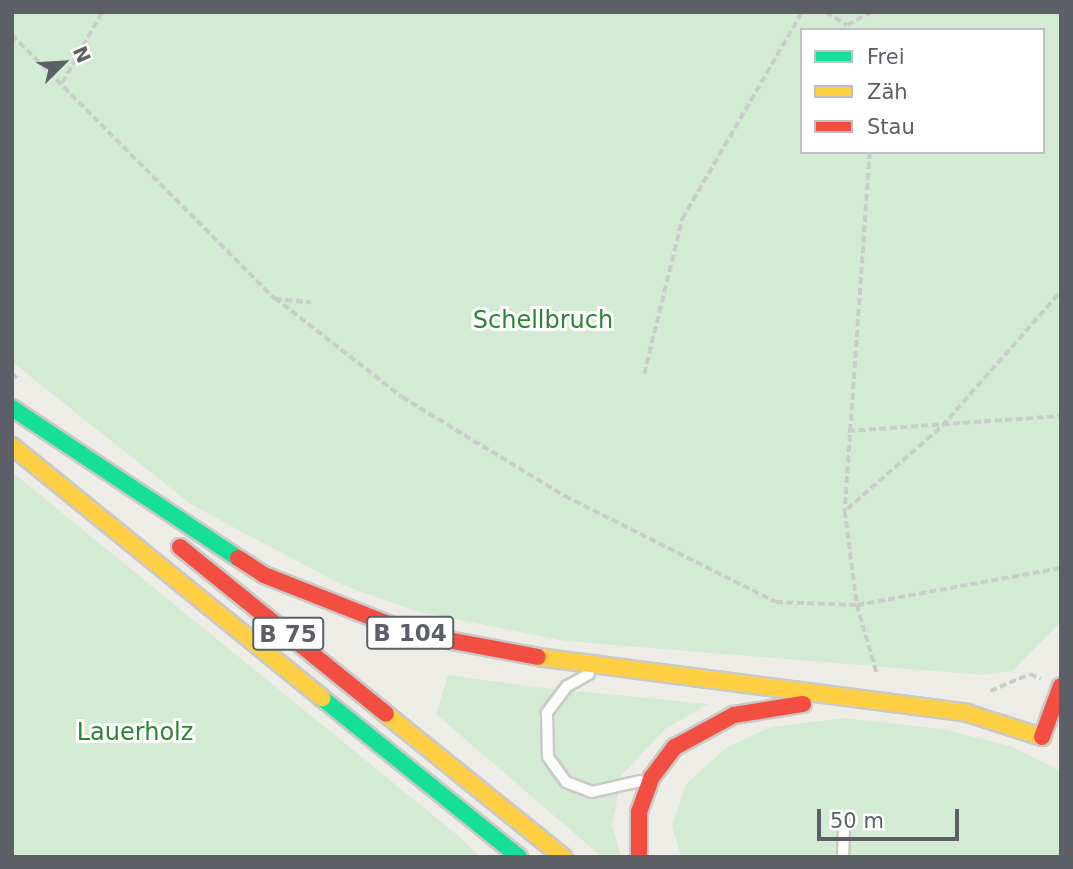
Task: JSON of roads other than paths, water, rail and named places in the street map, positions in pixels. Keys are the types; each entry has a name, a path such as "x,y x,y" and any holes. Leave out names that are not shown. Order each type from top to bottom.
{"main road":[{"path":"12,410 142,516"},
{"name":"B 104","path":"12,410 212,545 319,600 411,633 484,650 967,713 1042,737 1061,686"},
{"name":"B 75","path":"12,446 514,853"},
{"name":"B 75","path":"163,533 563,857"},
{"name":"B 104","path":"639,857 639,812 652,777 675,747 734,715 864,699"}],"lane":[{"path":"612,667 584,676 556,699 544,734 548,757 566,782 592,792 652,777"},
{"path":"843,857 844,822"}],"park label":[{"name":"Schellbruch","path":"543,321"},
{"name":"Lauerholz","path":"135,733"}]}
